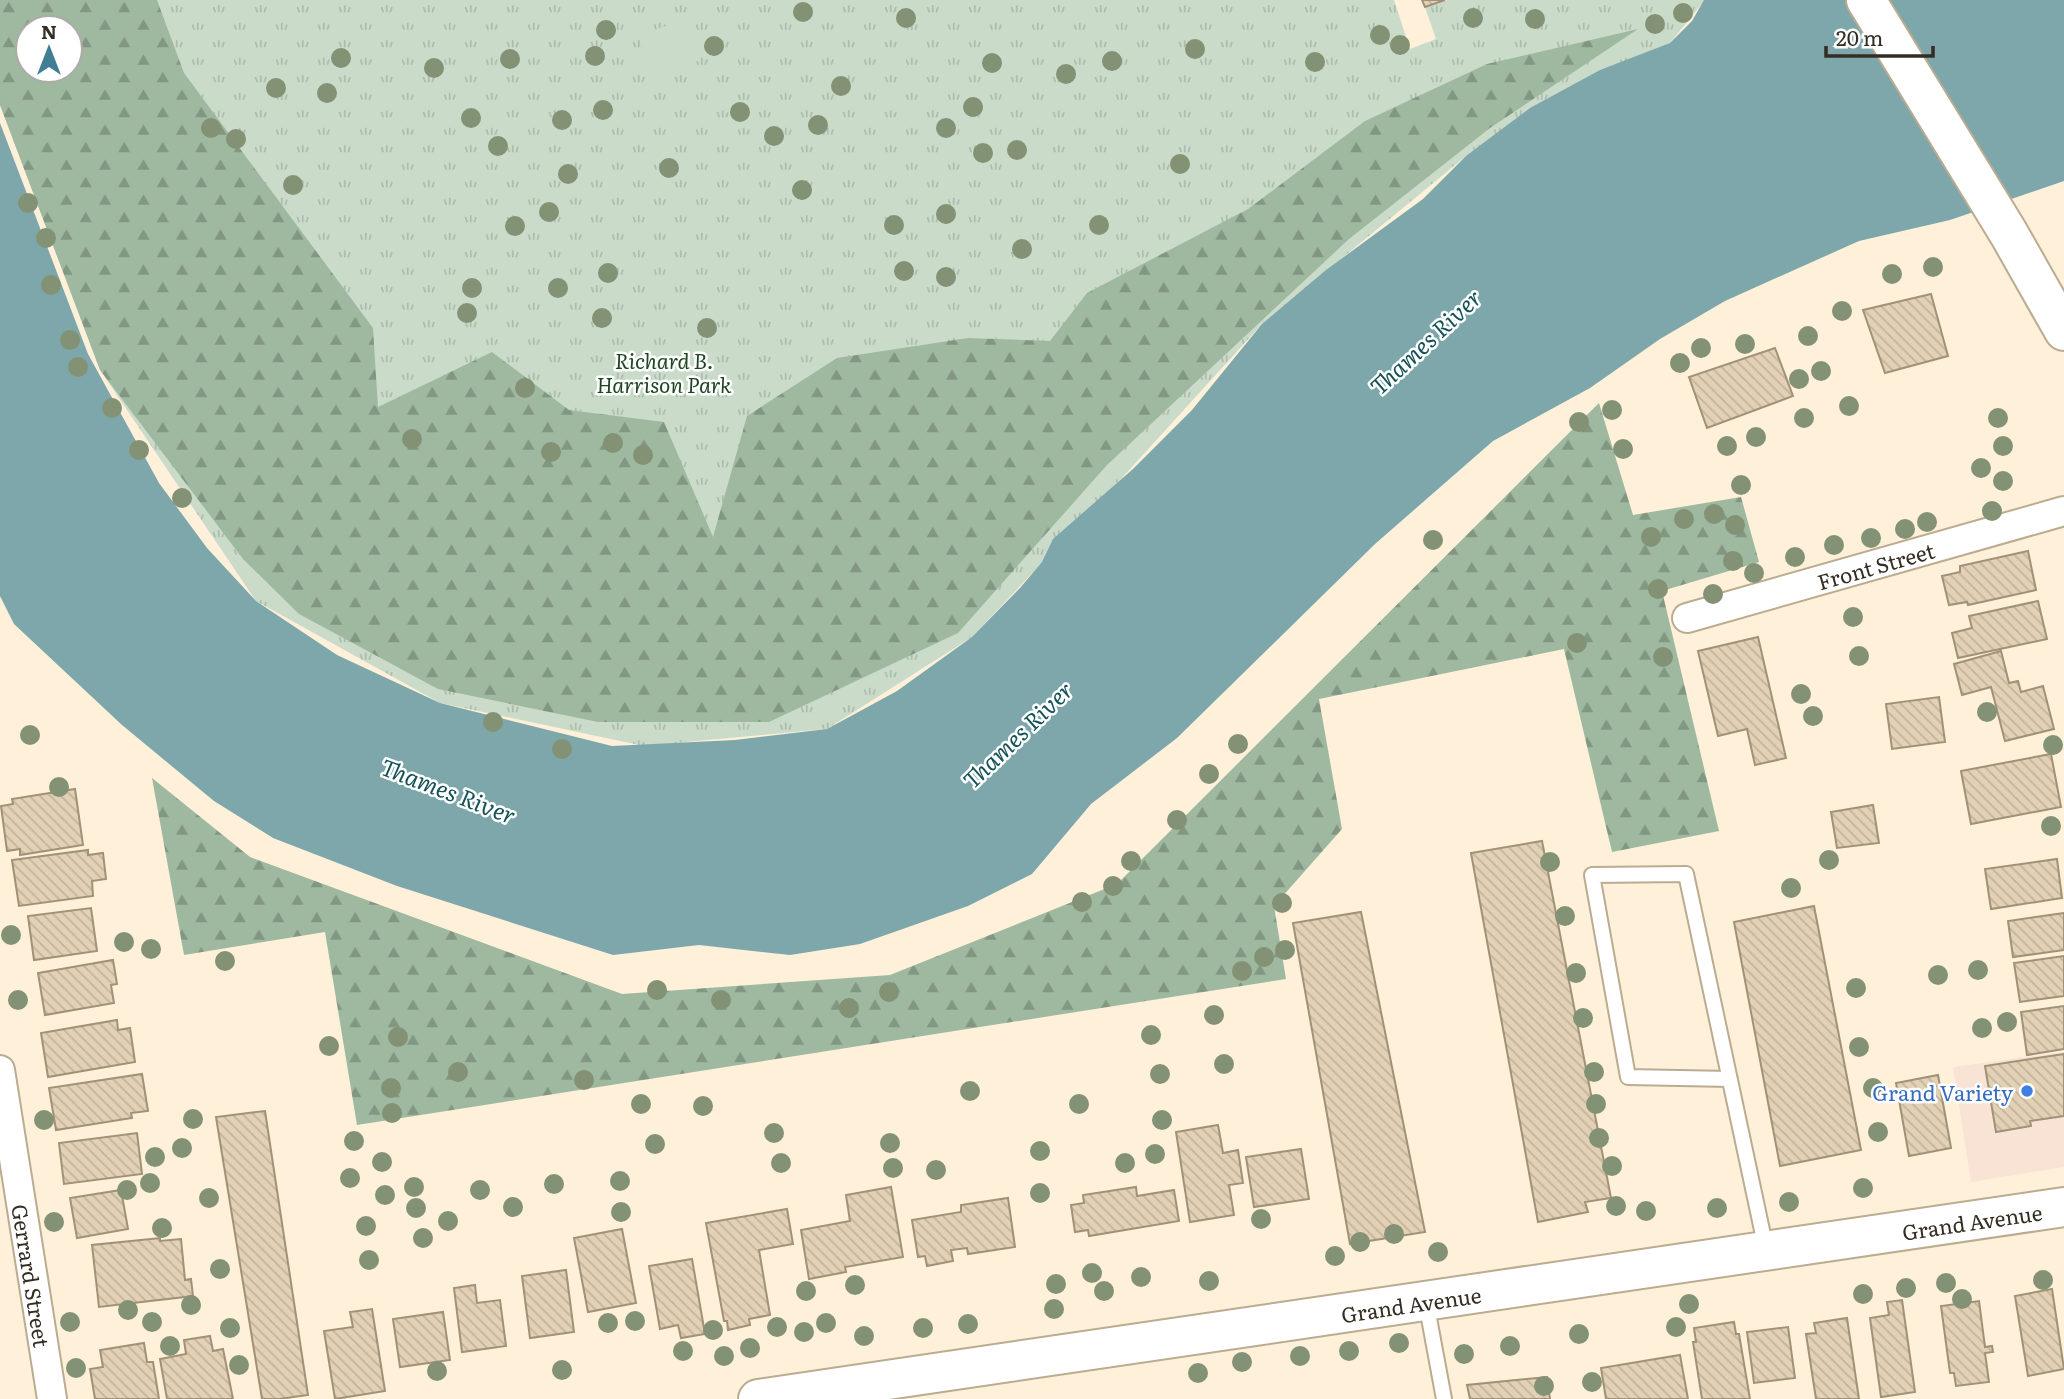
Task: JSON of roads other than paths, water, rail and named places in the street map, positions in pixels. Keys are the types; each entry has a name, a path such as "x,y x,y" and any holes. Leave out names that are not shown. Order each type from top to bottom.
{"street":[{"path":"1866,0 2009,234 2064,331"},
{"name":"Front Street","path":"1687,618 2064,511"},
{"name":"Gerrard Street","path":"0,1070 52,1399"},
{"name":"Grand Avenue","path":"758,1399 2064,1208"}],"lane":[{"path":"1730,1079 1628,1077 1592,875 1686,874 1730,1079 1766,1251"},
{"path":"1426,1301 1444,1399"}],"water":[{"name":"Thames River","path":"1704,0 2064,0 2064,181 1950,220 1859,241 1725,301 1660,339 1590,388 1493,441 1375,544 1177,738 1091,804 1032,874 968,906 860,944 790,955 699,945 613,955 397,886 273,838 214,801 122,725 14,624 0,596 0,123 88,354 159,483 207,548 256,601 337,655 440,703 612,746 735,740 827,729 897,691 972,637 1042,562 1053,539 1133,469 1192,410 1262,324 1326,270 1423,199 1466,156 1530,108 1600,70 1670,43 1692,21"}],"place":[{"name":"Grand Variety","path":"2027,1091"}],"park label":[{"name":"Richard B. Harrison Park","path":"664,371"}]}
